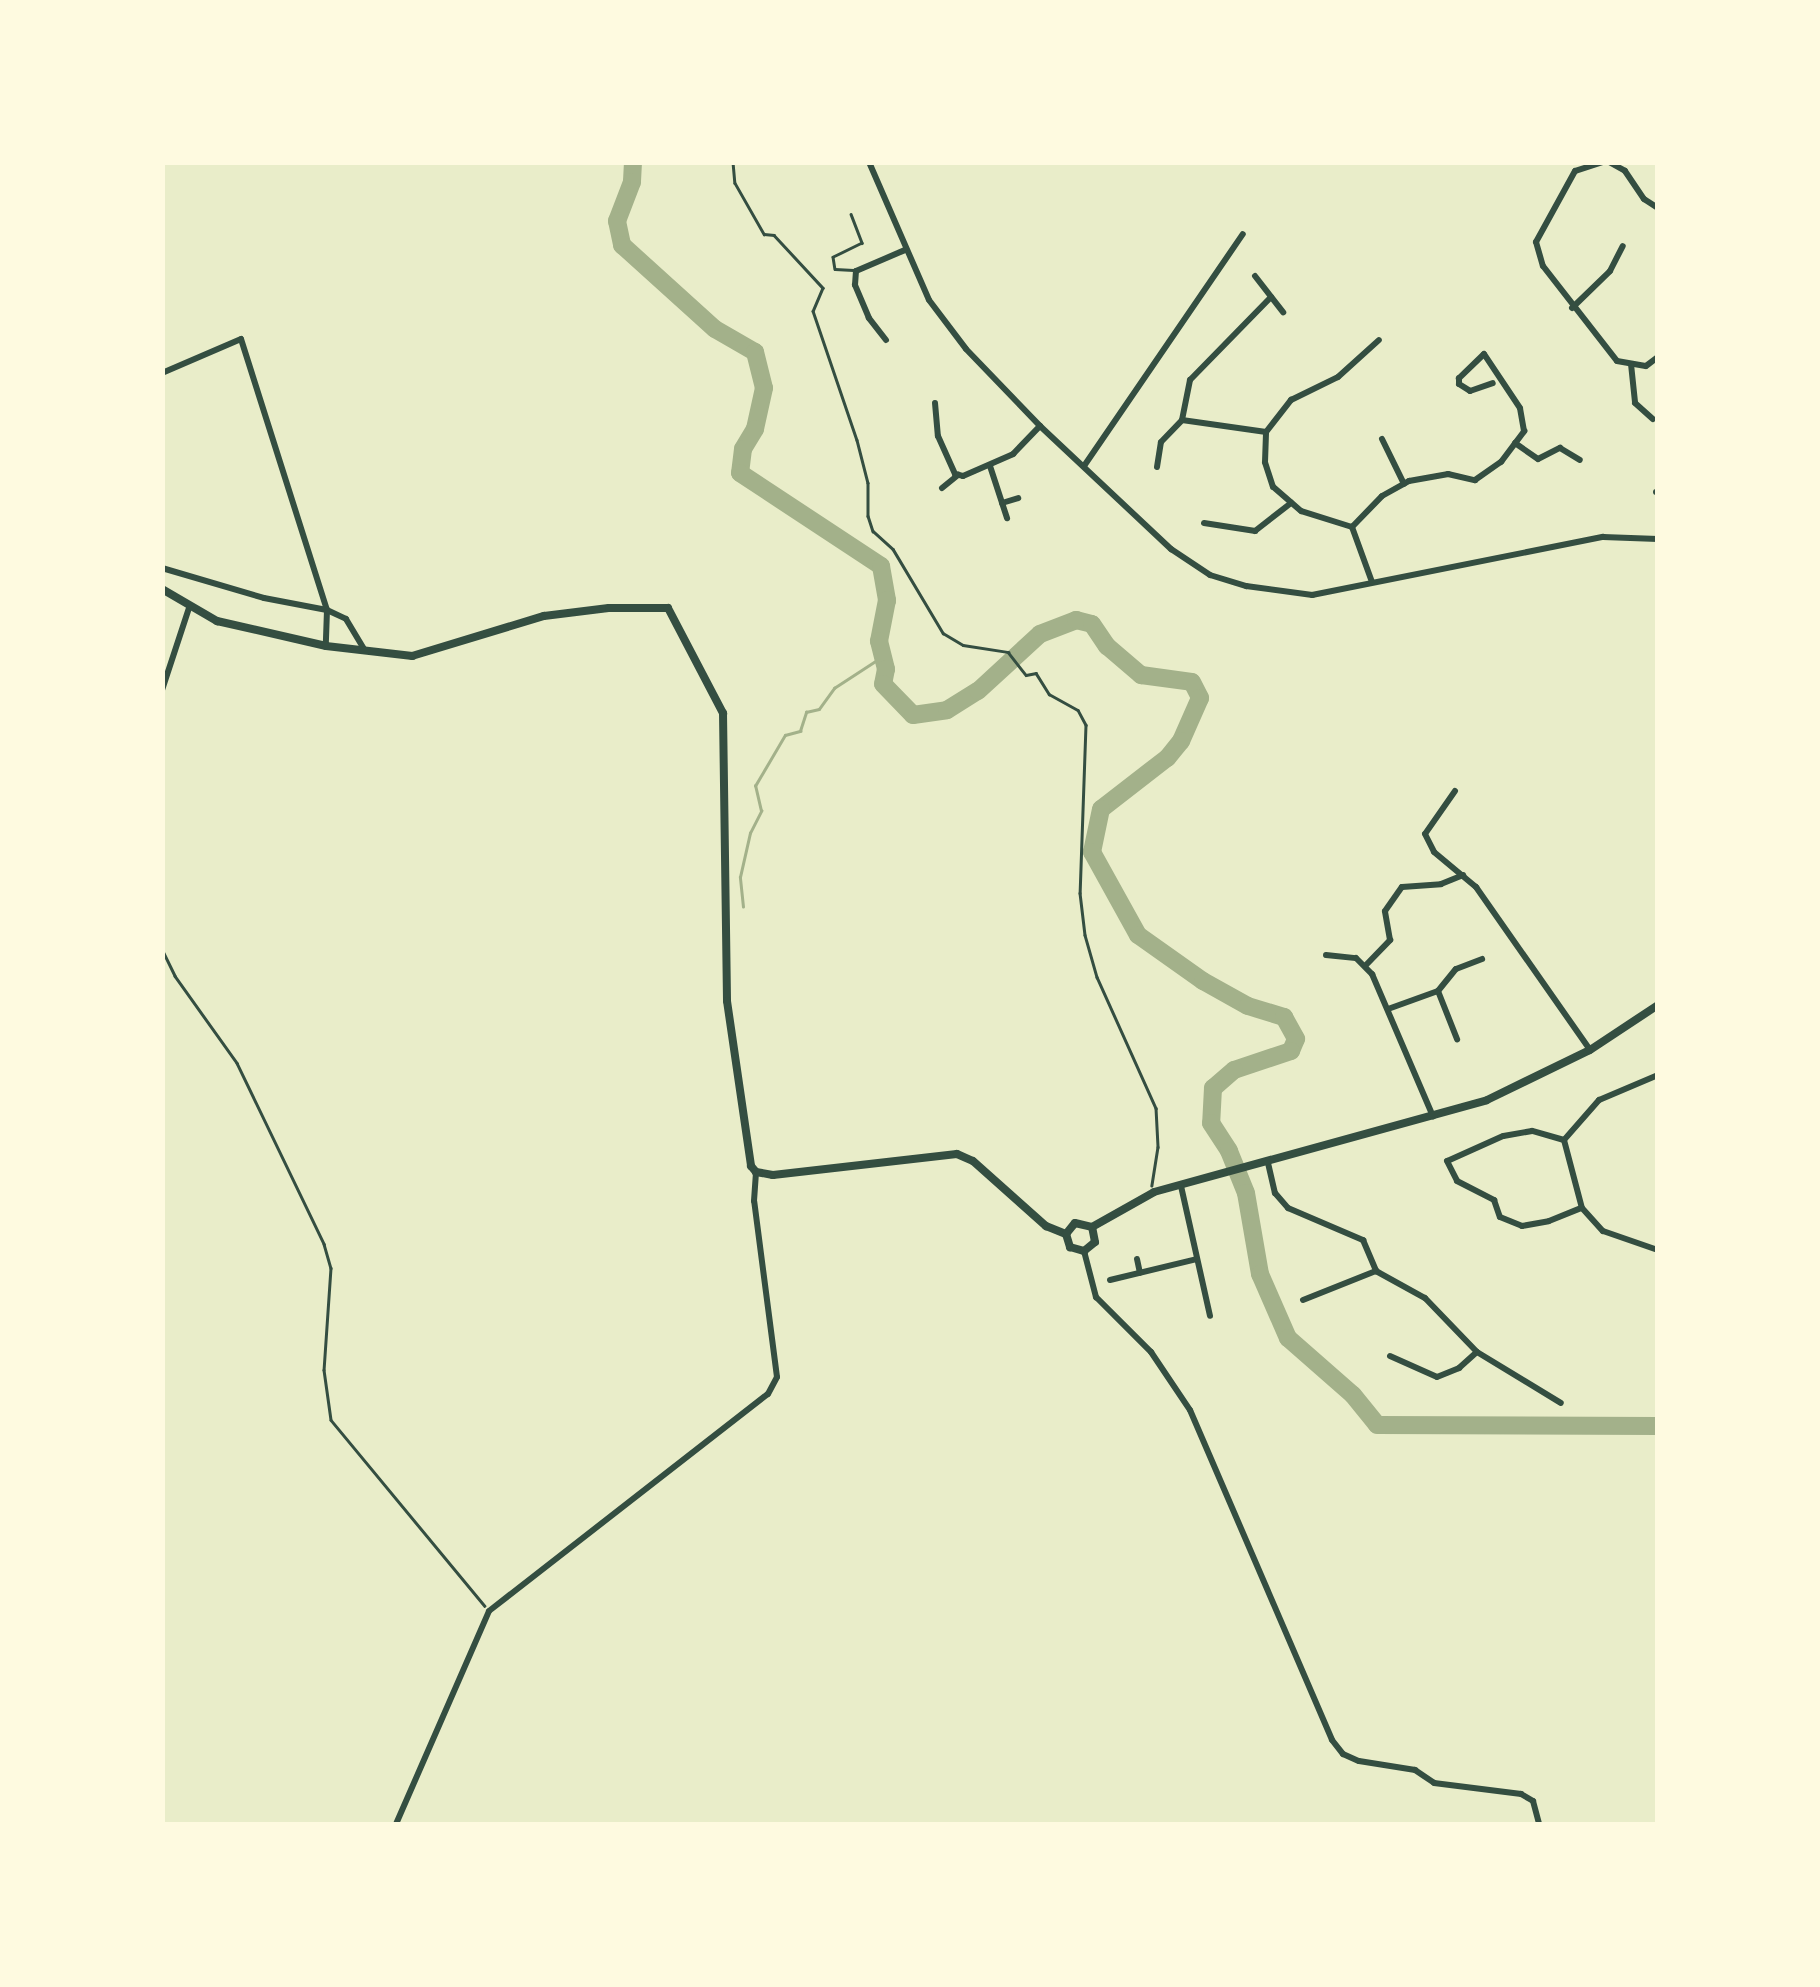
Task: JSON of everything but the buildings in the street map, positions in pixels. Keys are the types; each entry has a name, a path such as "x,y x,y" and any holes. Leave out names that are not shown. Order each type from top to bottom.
{"street":[{"path":"869,162 928,300 966,349 1040,426 1171,549 1210,574 1246,586 1312,595 1603,536 1658,540"},
{"path":"1658,208 1644,199 1625,171 1606,162 1575,171 1536,242 1544,266 1572,308 1617,361 1646,366 1658,357"},
{"path":"1084,466 1242,234"},
{"path":"1572,308 1610,271 1622,246"},
{"path":"886,340 869,318 856,285 856,271 905,250"},
{"path":"1256,276 1282,312"},
{"path":"1157,468 1161,442 1182,420 1190,380 1271,297"},
{"path":"162,373 241,339 328,610 326,646"},
{"path":"1372,582 1352,528 1291,503 1273,486 1265,462 1266,432 1291,400 1338,377 1379,340"},
{"path":"1352,528 1382,496 1404,484 1448,474 1475,480 1501,462 1524,431 1520,408 1484,354 1460,374 1459,384 1470,392 1492,382"},
{"path":"1631,364 1635,403 1653,419"},
{"path":"934,403 938,436 950,467 958,474"},
{"path":"1182,420 1266,432"},
{"path":"942,488 958,474 990,466 1014,454 1040,426"},
{"path":"1382,439 1404,484"},
{"path":"1515,443 1538,460 1560,448 1580,460"},
{"path":"990,466 1007,518"},
{"path":"1002,502 1018,498"},
{"path":"1204,523 1255,531 1291,503"},
{"path":"162,568 264,598 328,610 346,619 365,651"},
{"path":"162,589 218,620 326,646 412,656 544,616 664,606 671,611 723,713 727,1001 748,1156 756,1172 754,1201 777,1377 768,1394 489,1611 396,1824"},
{"path":"162,690 190,605"},
{"path":"1455,791 1425,834 1434,852 1465,875 1590,1050"},
{"path":"1366,965 1390,940 1385,911 1402,887 1441,884 1465,875"},
{"path":"1326,955 1342,953 1366,965 1434,1118"},
{"path":"1388,1009 1438,991 1456,969 1482,959"},
{"path":"1438,991 1456,1039"},
{"path":"1066,1234 1075,1224 1092,1227 1154,1192 1434,1118 1487,1100 1590,1050 1658,1005"},
{"path":"1564,1140 1598,1100 1658,1075"},
{"path":"1564,1140 1532,1131 1503,1136 1447,1161 1458,1180 1494,1200 1500,1217 1522,1226 1549,1222 1582,1208"},
{"path":"1564,1140 1582,1208 1603,1231 1658,1250"},
{"path":"756,1172 774,1175 957,1154 972,1161 1046,1226 1066,1234"},
{"path":"1268,1162 1275,1193 1288,1208 1364,1240 1376,1271 1425,1298 1477,1352 1561,1403"},
{"path":"1180,1186 1210,1316"},
{"path":"1084,1251 1095,1242 1092,1227"},
{"path":"1066,1234 1070,1248 1084,1251"},
{"path":"1084,1251 1096,1297 1150,1352 1190,1410 1332,1740 1343,1754 1359,1761 1415,1770 1434,1784 1522,1794 1532,1801 1540,1824"},
{"path":"1137,1259 1140,1273"},
{"path":"1110,1280 1198,1260"},
{"path":"1304,1300 1376,1271"},
{"path":"1390,1356 1437,1377 1459,1368 1477,1352"}],"lane":[{"path":"851,214 862,243 833,257 835,269 856,271"}],"path":[{"path":"733,162 736,183 764,234 774,234 823,288 812,311 857,440 868,483 868,516 873,530 893,549 942,633 974,648 1008,652 1026,675 1036,673 1049,694 1078,710 1086,725 1080,894 1085,935 1097,977 1156,1108 1158,1148 1150,1182 1154,1192"},
{"path":"162,949 175,976 237,1063 324,1244 332,1268 324,1370 332,1420 489,1611"}],"waterway":[{"path":"633,162 632,182 617,221 622,245 715,329 755,352 764,388 755,429 743,449 740,473 881,566 887,600 879,641 886,669 883,684 913,715 947,710 978,691 1040,634 1076,620 1092,624 1107,646 1141,675 1192,682 1200,698 1181,741 1167,758 1101,809 1092,852 1138,935 1203,981 1248,1006 1284,1017 1296,1039 1291,1051 1234,1070 1213,1088 1211,1123 1229,1151 1246,1193 1260,1274 1288,1338 1353,1395 1377,1425 1658,1426"},
{"path":"743,907 740,877 750,833 761,811 755,786 785,735 800,731 806,712 819,709 834,688 883,656"}]}
